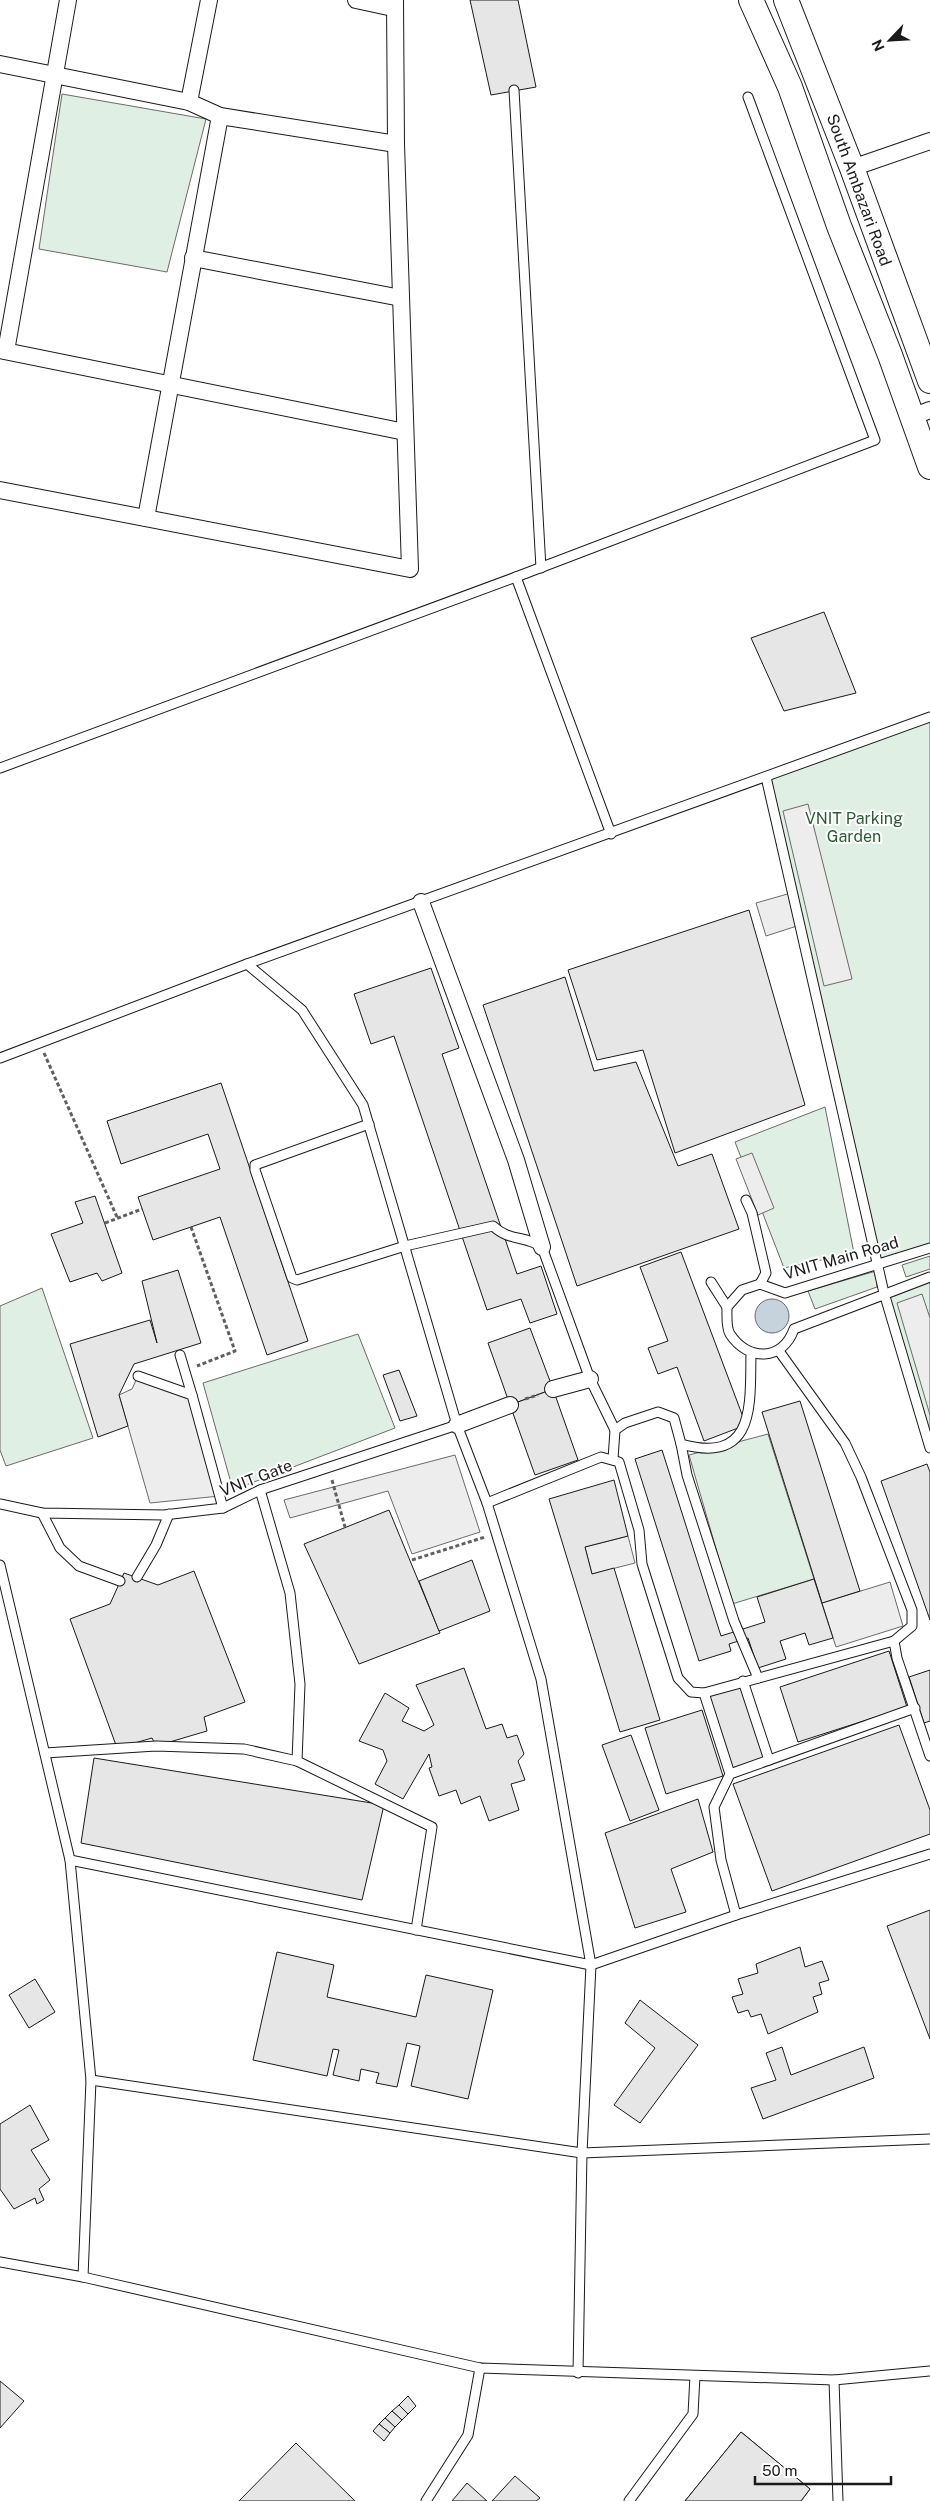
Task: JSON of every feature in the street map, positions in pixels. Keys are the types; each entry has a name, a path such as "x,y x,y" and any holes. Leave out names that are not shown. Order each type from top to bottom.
{"main road":[{"path":"751,0 790,87 839,226 921,413 930,466"},
{"name":"South Ambazari Road","path":"786,0 852,168 930,381"}],"street":[{"path":"68,0 56,75 3,351 405,432"},
{"path":"189,102 209,0"},
{"path":"0,490 410,569 400,298 394,4 356,0"},
{"path":"0,64 189,102 220,116 396,144"},
{"path":"146,518 169,384 220,116"},
{"path":"852,168 930,141"},
{"path":"193,258 400,298"},
{"path":"421,902 516,1160 542,1247"},
{"path":"553,1389 590,1379"},
{"path":"457,1425 510,1405"}],"lane":[{"path":"514,90 541,568"},
{"path":"0,768 541,568 875,440 748,97"},
{"path":"516,577 611,834"},
{"path":"0,1058 247,964 611,834 930,717"},
{"path":"766,777 884,1293 930,1448"},
{"path":"247,964 302,1010 363,1105 457,1425 487,1504 541,1679 591,1965 582,2153 578,2372"},
{"path":"369,1124 256,1165 254,1170 292,1278 297,1280 405,1246 493,1226 502,1234 535,1242 542,1247 590,1379 615,1430 613,1459"},
{"path":"726,1307 742,1290 760,1284 766,1273 752,1214 746,1200"},
{"name":"VNIT Main Road","path":"760,1284 785,1293 930,1248"},
{"path":"712,1282 726,1307 729,1333 746,1351 759,1355 778,1351 791,1338 794,1328 930,1277"},
{"path":"487,1504 601,1457 619,1462 639,1530 642,1564 678,1678 691,1692 704,1693 894,1641 912,1626 912,1610 861,1477 845,1443 778,1351"},
{"path":"681,1444 706,1450 730,1444 746,1425 750,1407 751,1353"},
{"path":"180,1355 223,1508"},
{"path":"138,1376 192,1395"},
{"path":"615,1430 624,1423 658,1412 674,1418 687,1475 734,1621 758,1678"},
{"name":"VNIT Gate","path":"0,1504 42,1513 169,1514 223,1508 260,1490 457,1425"},
{"path":"260,1490 290,1593 300,1684 297,1761"},
{"path":"42,1513 60,1548 79,1566 120,1581"},
{"path":"137,1577 156,1545 169,1514"},
{"path":"0,1565 70,1860 91,2080 83,2277"},
{"path":"894,1641 897,1658 930,1756"},
{"path":"743,1681 769,1760"},
{"path":"704,1693 730,1774 714,1808 721,1860 736,1915"},
{"path":"730,1774 915,1708"},
{"path":"45,1753 156,1746 244,1749 297,1761 432,1827 416,1930"},
{"path":"70,1860 591,1965 736,1915 930,1854"},
{"path":"91,2080 582,2153 930,2139"},
{"path":"0,2262 83,2277 480,2368 834,2380 930,2371"},
{"path":"426,2501 468,2435 480,2368"},
{"path":"629,2501 693,2414 695,2376"},
{"path":"834,2380 838,2501"}],"path":[{"path":"40,1043 116,1217"},
{"path":"105,1223 116,1217 142,1209"},
{"path":"185,1371 235,1351 191,1227"},
{"path":"510,1405 553,1389"},
{"path":"328,1468 345,1527"},
{"path":"412,1560 496,1534"}],"green space":[{"path":"62,94 206,119 167,272 39,249"},
{"name":"VNIT Parking Garden","path":"930,718 930,1248 878,1265 766,777"},
{"path":"825,1107 854,1253 784,1268 735,1142"},
{"path":"930,1256 930,1269 906,1277 902,1265"},
{"path":"876,1271 877,1287 815,1309 808,1291"},
{"path":"930,1277 930,1448 884,1293"},
{"path":"42,1288 93,1438 6,1466 0,1450 0,1306"},
{"path":"358,1334 395,1428 233,1490 203,1383"},
{"path":"768,1434 814,1579 732,1604 689,1455"}],"shaded area":[{"path":"808,804 852,979 824,986 783,811"},
{"path":"791,893 800,925 766,936 756,903"},
{"path":"752,1153 774,1208 758,1215 736,1159"},
{"path":"922,1294 930,1318 930,1415 897,1303"},
{"path":"772,1299 784,1304 789,1316 784,1328 772,1333 760,1328 755,1316 760,1304"},
{"path":"138,1376 192,1395 220,1496 150,1503 119,1395 132,1389"},
{"path":"455,1455 480,1532 412,1554 388,1491 290,1518 284,1500"},
{"path":"628,1536 635,1563 592,1574 585,1547"},
{"path":"890,1582 903,1626 836,1647 822,1603"}],"building":[{"path":"470,0 518,0 536,87 491,95"},
{"path":"824,612 856,693 784,711 751,638"},
{"path":"749,910 805,1105 675,1153 643,1050 597,1060 568,970"},
{"path":"431,968 459,1048 442,1054 517,1274 541,1266 557,1314 530,1323 521,1299 487,1310 394,1036 371,1044 354,994"},
{"path":"565,977 594,1071 636,1062 678,1166 712,1154 739,1229 577,1286 483,1005"},
{"path":"221,1083 308,1341 267,1355 220,1217 153,1240 138,1197 220,1169 208,1134 121,1164 107,1121"},
{"path":"95,1196 122,1273 102,1281 97,1273 70,1282 51,1234 83,1223 75,1202"},
{"path":"681,1252 746,1425 704,1441 677,1367 658,1374 648,1348 668,1341 640,1267"},
{"path":"178,1270 201,1343 134,1364 119,1395 128,1426 98,1437 70,1344 150,1320 157,1343 142,1281"},
{"path":"530,1328 553,1389 510,1405 488,1343"},
{"path":"399,1370 417,1416 400,1421 383,1375"},
{"path":"553,1389 578,1460 535,1475 510,1405"},
{"path":"800,1401 860,1591 822,1603 762,1412"},
{"path":"662,1450 721,1636 765,1622 757,1597 814,1579 833,1638 809,1645 805,1633 780,1641 786,1659 758,1668 748,1638 729,1644 731,1651 699,1661 635,1459"},
{"path":"927,1464 930,1472 930,1620 881,1481"},
{"path":"614,1480 628,1536 585,1547 592,1574 614,1568 660,1720 620,1732 549,1499"},
{"path":"389,1510 440,1633 359,1664 304,1544"},
{"path":"472,1560 490,1611 439,1631 419,1581"},
{"path":"194,1571 245,1702 204,1717 207,1731 156,1746 152,1738 117,1748 70,1619 110,1604 124,1573 158,1585"},
{"path":"889,1651 907,1707 798,1742 780,1687"},
{"path":"464,1668 486,1729 502,1724 507,1738 517,1735 524,1754 518,1761 525,1780 511,1784 519,1810 489,1821 480,1796 461,1804 456,1790 439,1796 429,1768 432,1767 429,1754 403,1799 375,1784 387,1761 383,1750 359,1741 385,1693 409,1708 402,1721 424,1731 434,1725 416,1685"},
{"path":"930,1670 930,1721 924,1723 909,1677"},
{"path":"741,1686 766,1760 732,1771 707,1697"},
{"path":"702,1710 723,1776 666,1794 645,1728"},
{"path":"899,1725 930,1810 930,1834 772,1891 733,1784"},
{"path":"631,1735 659,1810 630,1821 602,1745"},
{"path":"94,1758 384,1805 362,1900 81,1843"},
{"path":"698,1799 713,1852 671,1869 686,1912 635,1928 605,1833"},
{"path":"930,1910 930,2039 887,1926"},
{"path":"800,1947 805,1967 822,1961 829,1980 819,1983 822,1994 813,1997 818,2012 768,2034 761,2014 751,2017 748,2010 738,2013 732,1997 743,1994 738,1979 758,1973 756,1964"},
{"path":"277,1952 334,1965 327,1997 416,2017 426,1975 493,1990 468,2099 411,2086 420,2046 407,2043 397,2087 376,2083 379,2073 361,2069 359,2081 333,2075 339,2050 333,2049 327,2076 253,2060"},
{"path":"35,1979 55,2012 29,2028 9,1995"},
{"path":"640,2000 698,2045 640,2123 614,2105 655,2048 625,2023"},
{"path":"782,2047 791,2075 864,2047 874,2078 763,2119 751,2088 776,2080 766,2053"},
{"path":"30,2105 49,2140 31,2150 50,2180 39,2189 44,2200 37,2204 35,2198 14,2209 0,2189 0,2124"},
{"path":"0,2381 24,2401 0,2428"},
{"path":"408,2396 416,2406 408,2414 399,2405"},
{"path":"399,2405 408,2414 402,2420 392,2411"},
{"path":"392,2411 402,2420 395,2427 385,2418"},
{"path":"385,2418 395,2427 390,2433 379,2424"},
{"path":"379,2424 390,2433 384,2441 373,2431"},
{"path":"741,2432 810,2489 801,2501 762,2501 768,2493 749,2478 731,2501 685,2501"},
{"path":"741,2432 810,2489 801,2501 685,2501"},
{"path":"296,2443 355,2501 239,2501"},
{"path":"515,2476 540,2498 536,2501 492,2501"},
{"path":"467,2483 487,2501 452,2501"}]}
